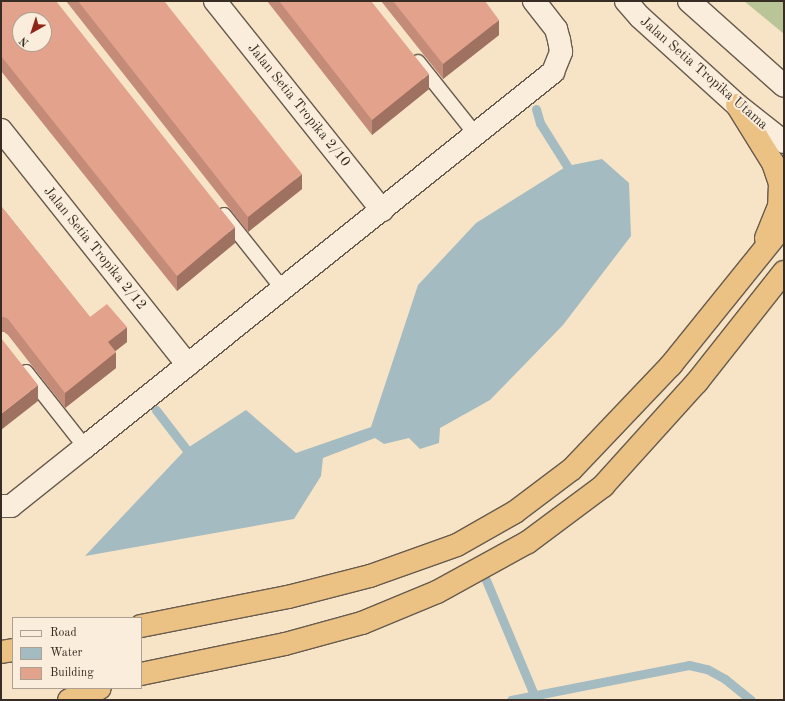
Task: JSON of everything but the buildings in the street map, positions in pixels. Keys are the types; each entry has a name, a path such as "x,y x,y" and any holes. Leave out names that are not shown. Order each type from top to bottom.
{"highway":[{"path":"737,104 773,163 780,183 779,206 760,257"},
{"path":"142,626 288,597 370,576 457,545 515,512 572,469 671,365 760,257 784,225"},
{"path":"142,674 285,644 362,623 437,592 528,542 603,486 697,382 782,275"},
{"path":"1,652 12,650"},
{"path":"69,700 97,689"}],"street":[{"name":"Jalan Setia Tropika 2/10","path":"215,1 382,210"},
{"path":"1,506 10,506 86,447 282,288 382,210 553,72 561,52 556,29 534,1"},
{"name":"Jalan Setia Tropika Utama","path":"626,1 640,17 737,104 784,142"},
{"path":"689,1 781,83"},
{"name":"Jalan Setia Tropika 2/12","path":"1,130 188,365"}],"lane":[{"path":"408,50 476,135"},
{"path":"217,207 282,288"},
{"path":"20,364 86,447"}],"green space":[{"path":"744,1 784,1 784,34"}],"water":[{"path":"602,159 629,183 631,236 563,325 490,400 440,428 439,443 420,449 409,438 384,444 375,438 323,458 321,476 294,519 85,556 186,449 246,410 296,453 371,427 418,285 476,223 567,166"}],"waterway":[{"path":"536,109 540,123 567,166"},
{"path":"156,410 186,449"},
{"path":"486,580 534,695"},
{"path":"511,700 689,665 707,669 725,679 751,700"}]}
